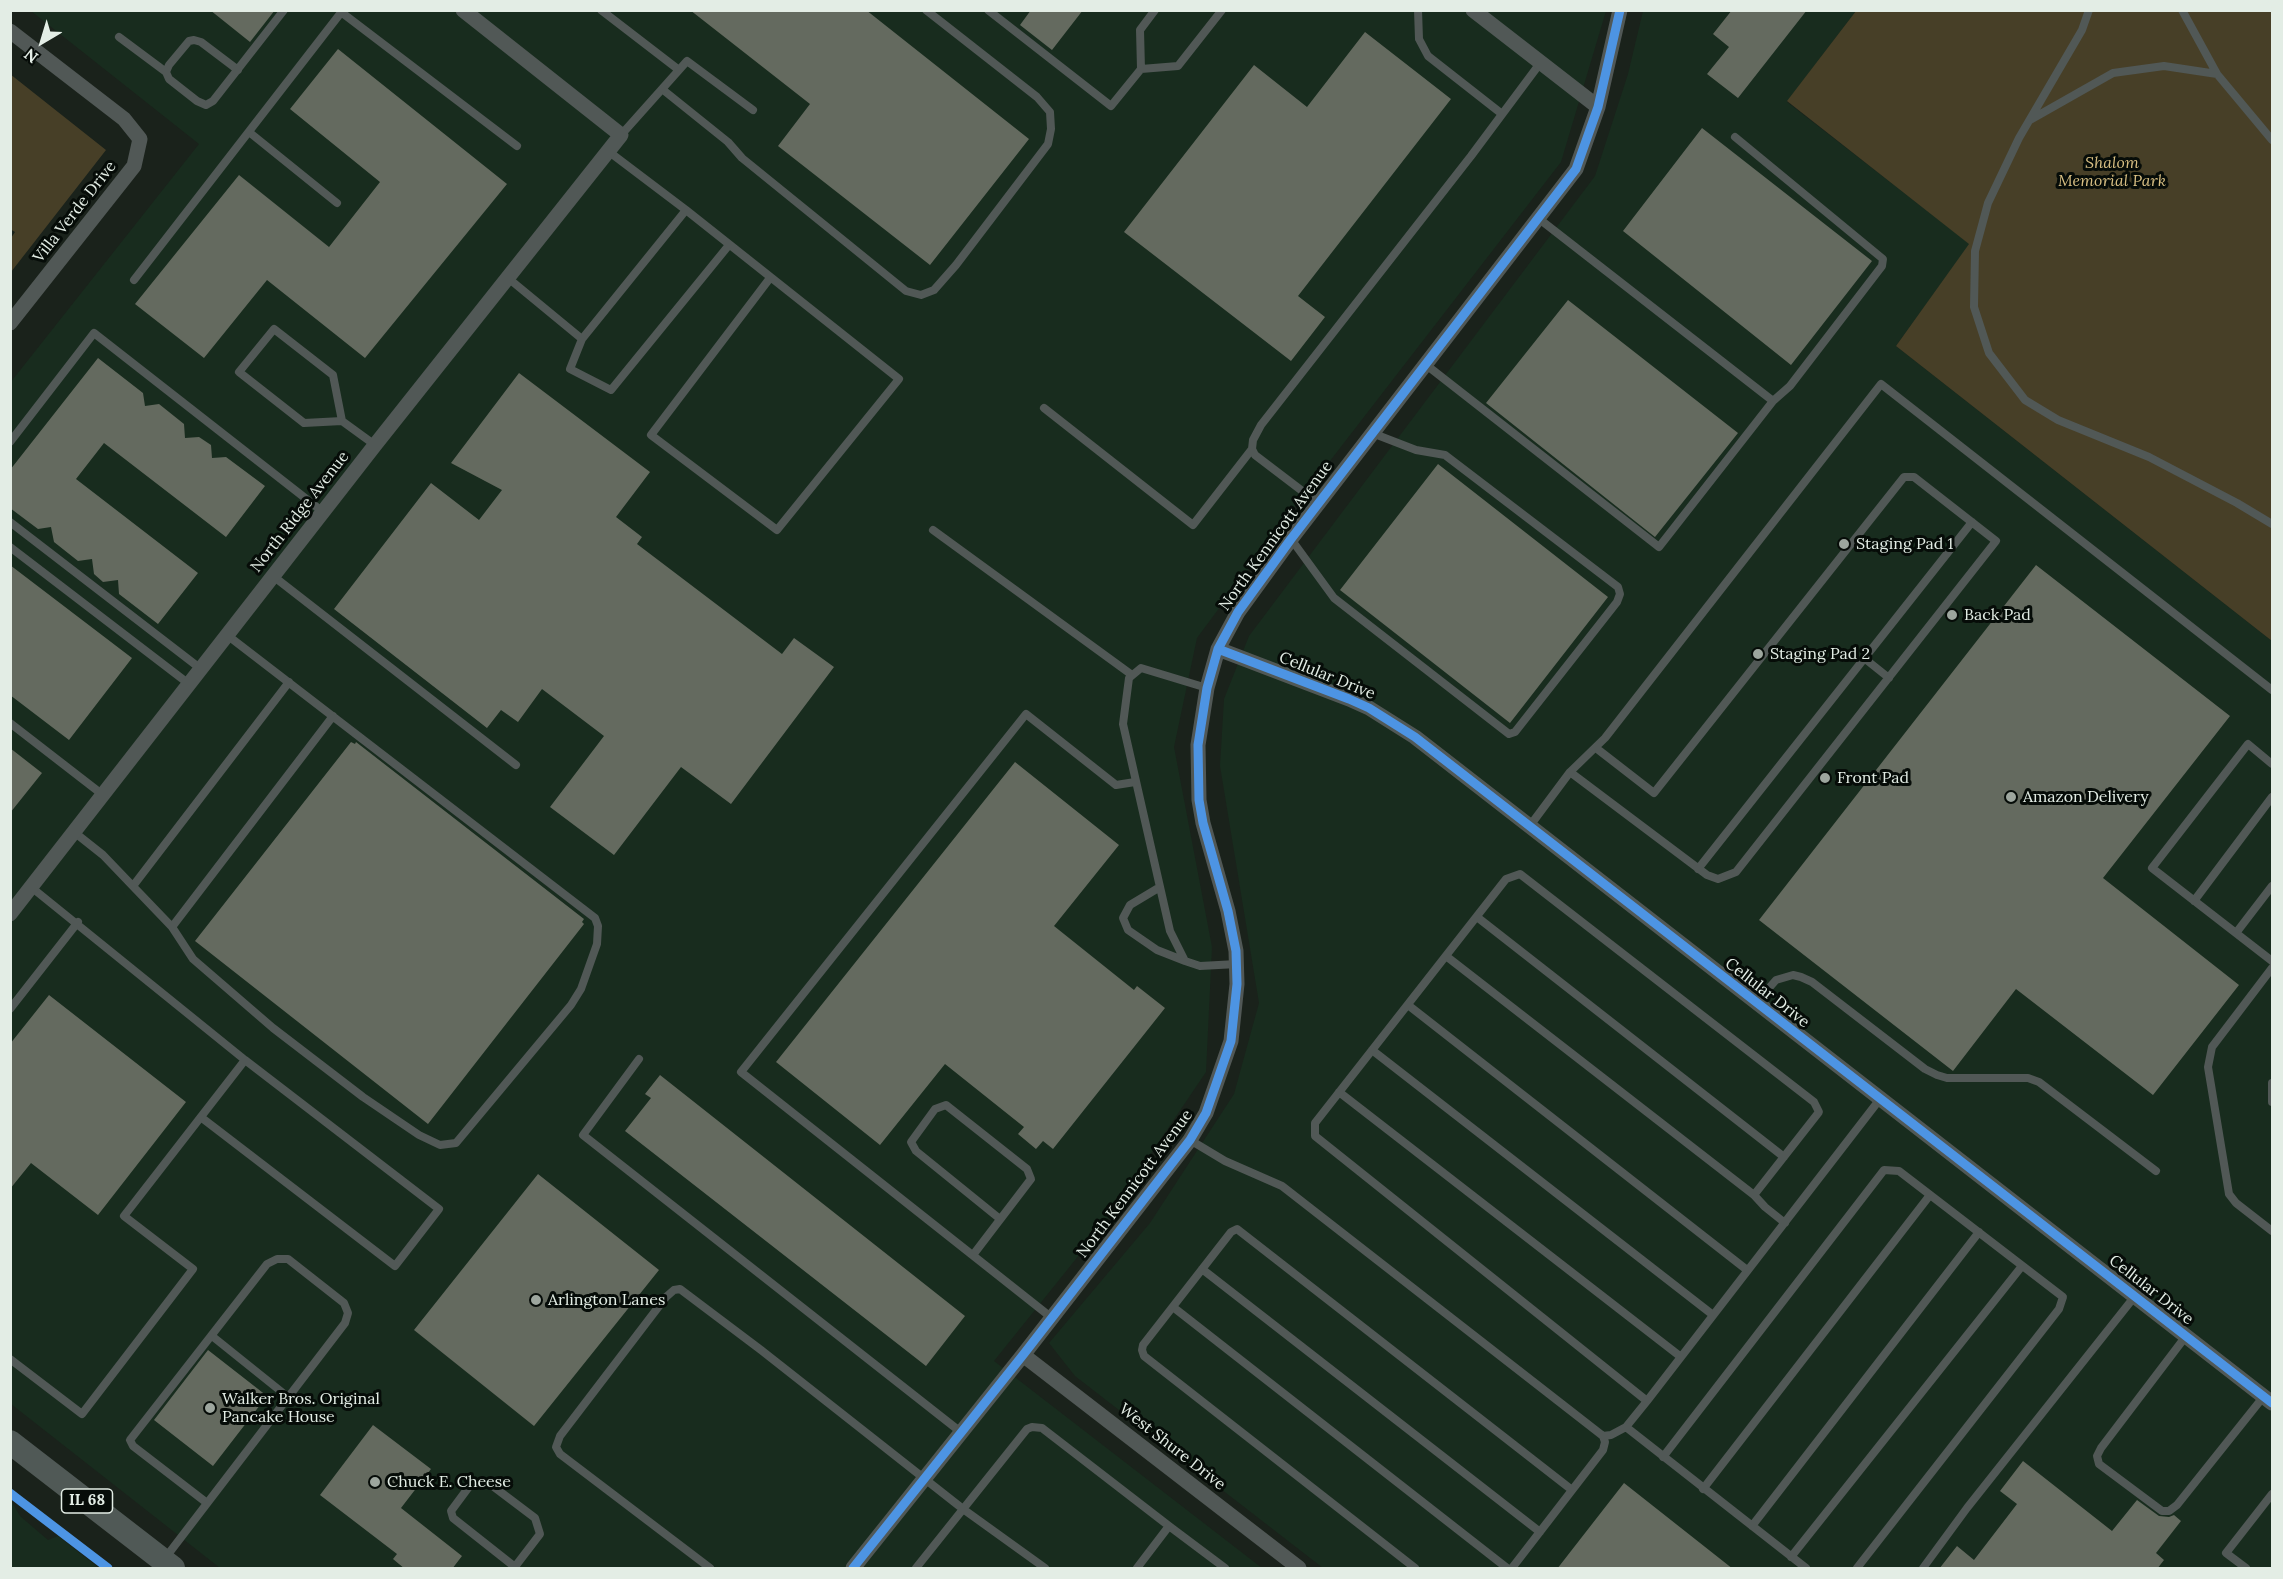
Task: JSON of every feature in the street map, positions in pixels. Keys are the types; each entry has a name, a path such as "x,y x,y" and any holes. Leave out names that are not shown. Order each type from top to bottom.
{"main road":[{"name":"IL 68","path":"10,1442 168,1564"}],"street":[{"path":"463,10 621,135"},
{"path":"1473,10 1598,107"},
{"name":"North Kennicott Avenue","path":"853,1569 1190,1140 1206,1113 1226,1060 1235,1017 1237,964 1228,911 1199,806 1197,751 1207,688 1218,649 1238,612 1291,538 1576,169 1598,107 1620,10"},
{"name":"Villa Verde Drive","path":"10,31 124,119 140,139 134,166 10,323"},
{"name":"North Ridge Avenue","path":"10,914 375,445 621,135"},
{"name":"Cellular Drive","path":"1218,649 1369,708 1415,737 2268,1399"},
{"name":"West Shure Drive","path":"1023,1355 1299,1569"}],"lane":[{"path":"119,37 166,72 169,79 197,101 206,105 213,101 284,10"},
{"path":"601,10 679,70"},
{"path":"662,89 728,142 742,158 906,291 921,295 934,291 956,265 1048,144 1051,129 1050,112 1037,97 926,10"},
{"path":"988,10 1111,106 1141,69 1140,30 1155,10"},
{"path":"1141,69 1178,66 1222,10"},
{"path":"1418,10 1419,39 1428,56 1502,114"},
{"path":"2089,10 2082,30 2028,121 1988,202 1975,251 1974,307 1989,353 2025,400 2058,420 2150,457 2272,524"},
{"path":"2182,10 2217,74 2272,140"},
{"path":"134,280 342,11 517,146"},
{"path":"166,72 189,41 194,40 201,42 238,70"},
{"path":"621,135 687,61 753,110"},
{"path":"1044,408 1193,525 1252,449 1253,440 1261,425 1541,62"},
{"path":"2028,121 2113,73 2164,66 2217,74"},
{"path":"249,132 337,203"},
{"path":"1425,364 1659,547 1773,401 1790,386 1882,266 1883,259 1735,137"},
{"path":"608,151 686,210 899,379 777,530 651,435 771,278"},
{"path":"686,210 582,339 570,369 611,390 729,245"},
{"path":"1538,218 1773,401"},
{"path":"508,278 582,339"},
{"path":"342,421 333,375 274,328 239,372 304,423 342,421 375,445"},
{"path":"10,442 94,333 323,512"},
{"path":"1529,827 1570,772 1596,748 1881,384 2272,690"},
{"path":"1291,538 1334,598 1509,734 1515,732 1617,602 1620,594 1618,587 1445,455 1416,450 1372,433"},
{"path":"1252,449 1255,455 1318,503"},
{"path":"1570,772 1707,875 1718,879 1736,872 1996,541 1914,477 1904,477 1654,793 1596,748"},
{"path":"10,522 201,669"},
{"path":"1698,869 1972,522"},
{"path":"933,530 1132,675"},
{"path":"10,547 189,684"},
{"path":"273,576 516,765"},
{"path":"74,832 103,855 172,927 193,959 273,1028 363,1097 419,1135 440,1145 456,1143 571,1005 581,989 597,944 598,926 595,918 227,635"},
{"path":"1864,658 1889,678"},
{"path":"1185,961 1170,931 1123,724 1129,678 1141,668 1207,688"},
{"path":"133,886 289,682"},
{"path":"1052,1318 741,1072 1026,714 1116,785 1135,782"},
{"path":"172,927 333,716"},
{"path":"10,723 103,795"},
{"path":"2272,764 2248,744 2152,868 2272,961"},
{"path":"2194,901 2272,797"},
{"path":"1647,1401 1315,1136 1315,1122 1506,879 1520,874 1814,1102 1819,1112 1754,1195"},
{"path":"2236,933 2272,886"},
{"path":"32,887 78,922 245,1060 439,1209 395,1266 202,1118"},
{"path":"1160,887 1130,905 1123,918 1128,930 1157,950 1200,966 1237,964"},
{"path":"1477,917 1784,1157"},
{"path":"10,1009 78,922"},
{"path":"1446,956 1754,1195 1765,1207 1785,1222"},
{"path":"2272,968 2212,1047 2208,1067 2229,1194 2236,1203 2272,1232"},
{"path":"1756,1003 1776,980 1793,975 1801,977 1812,982 1925,1069 1937,1075 1947,1078 2028,1078 2039,1082 2156,1172"},
{"path":"1408,1005 1747,1270"},
{"path":"1372,1050 1713,1315"},
{"path":"639,1059 583,1135 962,1433"},
{"path":"10,1359 82,1414 193,1269 124,1216 245,1060"},
{"path":"2272,1083 2272,1102"},
{"path":"1340,1092 1681,1357"},
{"path":"1603,1436 1611,1435 1626,1427 1880,1099"},
{"path":"973,1255 1031,1179 1027,1169 945,1105 935,1109 911,1142 916,1151 1000,1219"},
{"path":"1190,1140 1225,1161 1282,1186 1603,1436 1605,1442 1603,1450 1512,1569"},
{"path":"1663,1457 1884,1170 1899,1171 2063,1297 2059,1309 1857,1569"},
{"path":"1703,1489 1930,1195"},
{"path":"1415,1569 1144,1356 1143,1345 1231,1233 1238,1229 1245,1232 1572,1490"},
{"path":"1752,1526 1979,1232"},
{"path":"168,1564 207,1503 345,1323 348,1313 344,1303 288,1259 277,1259 267,1264 130,1440 133,1446 207,1503"},
{"path":"1791,1557 2022,1266"},
{"path":"1203,1269 1540,1532"},
{"path":"710,1569 560,1454 556,1447 560,1436 666,1297 674,1290 680,1289 963,1509 1045,1569"},
{"path":"1923,1569 1967,1508 2135,1296"},
{"path":"1173,1307 1507,1569"},
{"path":"212,1336 288,1397"},
{"path":"2186,1336 2101,1449 2097,1456 2099,1464 2162,1511 2169,1511 2177,1505 2268,1399"},
{"path":"916,1569 1027,1429 1032,1427 1042,1428 1225,1569"},
{"path":"1626,1427 1806,1569"},
{"path":"479,1482 490,1484 536,1518 540,1534 515,1568 453,1518 451,1511 471,1484 479,1482"},
{"path":"2246,1569 2226,1553 2272,1494"},
{"path":"1137,1569 1169,1526"}],"shaded area":[{"path":"31,11 1606,11 1561,162 1289,514 1197,638 1174,747 1212,947 1206,1072 1100,1229 994,1361 1262,1568 220,1568 11,1404 10,383 199,144"},
{"path":"1643,11 1856,11 1787,102 1970,244 1896,346 2272,641 2272,1568 1323,1568 1075,1376 1049,1343 1150,1223 1234,1094 1259,1003 1220,766 1224,699 1249,636 1595,176 1628,74"},
{"path":"10,1499 20,1516 48,1540 58,1536 99,1568 11,1568"}],"green space":[{"name":"Shalom Memorial Park","path":"1856,11 2272,11 2272,641 1896,346 1969,244 1787,101"},
{"path":"10,74 106,150 11,272 11,238 15,232 10,229"}],"building":[{"path":"210,10 275,10 250,42"},
{"path":"690,10 866,10 1029,139 930,265 778,146 810,104"},
{"path":"1031,10 1083,10 1052,50 1020,25"},
{"path":"1732,10 1807,10 1738,98 1707,74 1729,47 1713,34"},
{"path":"1365,32 1451,99 1298,296 1325,317 1291,361 1124,232 1254,65 1307,107"},
{"path":"338,49 507,184 365,358 267,280 204,358 135,304 239,175 329,247 380,182 290,109"},
{"path":"1702,128 1872,261 1791,365 1623,231"},
{"path":"1568,300 1738,433 1655,537 1486,403"},
{"path":"98,358 143,393 145,406 159,404 184,424 185,438 199,437 211,445 212,458 226,457 265,486 226,537 104,443 76,479 198,573 158,624 119,594 118,580 103,582 94,574 92,559 78,561 54,542 51,527 38,529 10,508 10,470"},
{"path":"519,373 650,472 616,517 642,537 637,544 782,654 794,638 834,667 731,804 681,767 614,855 550,807 604,736 542,689 518,722 501,710 487,728 334,609 431,483 479,520 502,490 451,463"},
{"path":"1438,464 1608,597 1510,723 1340,590"},
{"path":"10,565 132,658 69,740 10,695"},
{"name":"Amazon Delivery","path":"2036,565 2230,716 2103,878 2239,985 2153,1095 2016,989 1953,1071 1759,920"},
{"path":"351,742 355,744 356,742 584,919 582,922 584,924 428,1124 195,941"},
{"path":"10,748 42,773 10,813"},
{"path":"1015,762 1119,845 1054,926 1134,990 1137,986 1165,1008 1053,1149 1043,1141 1036,1149 1018,1134 1024,1127 945,1064 880,1145 776,1062"},
{"path":"49,995 186,1102 98,1215 31,1163 10,1189 10,1044"},
{"path":"660,1075 965,1316 926,1366 625,1131 651,1098 645,1094"},
{"name":"Arlington Lanes","path":"538,1174 659,1270 534,1426 414,1330"},
{"name":"Walker Bros. Original Pancake House","path":"208,1350 267,1396 213,1466 154,1420"},
{"name":"Chuck E. Cheese","path":"373,1425 431,1469 401,1508 462,1556 452,1569 405,1569 393,1559 397,1554 320,1495"},
{"path":"2023,1461 2112,1531 2137,1500 2159,1516 2174,1515 2181,1521 2156,1553 2164,1560 2157,1569 1939,1569 1957,1546 1974,1560 2017,1504 2000,1491"},
{"path":"1624,1483 1733,1569 1557,1569"}],"cycle path":[{"path":"853,1568 1190,1140 1206,1113 1231,1041 1237,984 1236,951 1228,911 1203,823 1199,800 1198,745 1207,688 1218,649 1238,612 1291,539 1576,169 1598,107 1620,10"},
{"path":"1218,649 1349,699 1369,708 1415,737 2272,1403"},
{"path":"10,1493 108,1568"}],"place":[{"name":"Staging Pad 1","path":"1844,544"},
{"name":"Back Pad","path":"1952,615"},
{"name":"Staging Pad 2","path":"1758,654"},
{"name":"Front Pad","path":"1825,778"},
{"name":"Amazon Delivery","path":"2011,797"},
{"name":"Arlington Lanes","path":"536,1300"},
{"name":"Walker Bros. Original Pancake House","path":"210,1408"},
{"name":"Chuck E. Cheese","path":"375,1482"}]}
